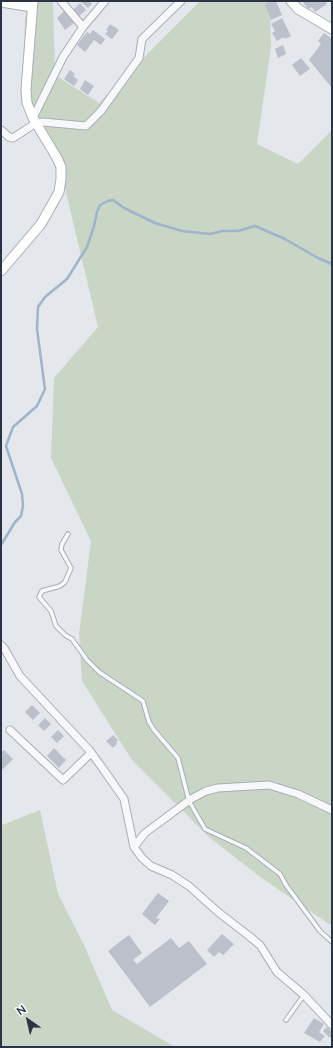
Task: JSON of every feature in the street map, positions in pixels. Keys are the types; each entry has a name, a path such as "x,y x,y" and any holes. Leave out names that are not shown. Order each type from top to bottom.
{"street":[{"path":"61,1 83,27"},
{"path":"1,130 9,137 13,138 34,121 63,57 83,27 106,1"},
{"path":"34,121 86,126 100,111 139,58 142,39 181,1"},
{"path":"291,1 298,9 332,29"},
{"path":"1,2 33,4 26,89 27,103 34,121 57,158 61,167 61,179 60,186 51,207 41,224 1,271"},
{"path":"1,645 20,676 91,753 124,799 134,847 142,858 151,866 172,875 189,886 218,912 260,945 277,972 304,995 332,1025"},
{"path":"10,730 63,780 91,753"},
{"path":"134,847 145,833 189,801 206,791 218,788 269,785 298,794 332,810"}],"lane":[{"path":"68,534 60,550 71,568 65,582 60,586 42,591 39,597 51,611 56,626 65,635 72,639 87,660 99,672 143,700 149,722 178,758 189,801 205,829 246,848 280,874 286,885 320,931 332,942"},
{"path":"286,1020 304,995"}],"green space":[{"path":"34,1 53,1 55,75 99,103 200,1 270,1 271,47 257,144 298,164 332,130 332,926 263,879 209,837 132,760 82,681 79,634 91,541 51,458 54,378 98,327 64,184 24,90 25,18"},
{"path":"40,810 58,894 84,945 112,1010 175,1047 1,1047 1,824 2,825"}],"building":[{"path":"80,1 89,1 92,4 88,8"},
{"path":"276,1 282,15 271,20 265,4"},
{"path":"302,1 325,1 327,4 315,12 312,7 308,9"},
{"path":"80,3 86,10 79,16 73,10"},
{"path":"65,10 74,23 65,30 57,18"},
{"path":"282,18 291,36 285,39 284,37 277,41 272,33 275,31 271,24"},
{"path":"110,24 119,30 112,39 105,34 108,31 106,30"},
{"path":"93,30 105,39 101,45 94,40 85,52 77,45 87,32 90,34"},
{"path":"324,33 332,39 332,88 309,60 321,44 318,41"},
{"path":"283,45 286,54 278,58 275,49"},
{"path":"301,58 310,69 300,76 292,65"},
{"path":"70,70 75,74 73,76 78,80 74,86 64,79"},
{"path":"85,80 94,86 88,95 80,89"},
{"path":"32,705 40,713 33,720 25,712"},
{"path":"45,718 51,724 44,731 38,725"},
{"path":"58,730 64,736 57,743 51,737"},
{"path":"113,735 118,740 116,742 117,744 113,748 106,741"},
{"path":"54,748 66,760 59,768 47,756"},
{"path":"4,750 13,759 2,770 1,753"},
{"path":"158,893 169,901 156,918 160,919 155,925 142,914"},
{"path":"222,934 234,944 223,955 219,952 214,957 207,950"},
{"path":"129,935 142,953 133,960 137,964 171,938 179,948 189,941 207,964 150,1007 108,951"},
{"path":"314,1018 324,1024 319,1032 325,1036 320,1042 304,1033"},
{"path":"327,1027 332,1031 332,1036 330,1038 323,1031"}],"waterway":[{"path":"1,545 15,522 21,516 23,506 22,494 6,446 13,427 37,406 45,389 37,329 38,307 45,297 67,279 87,247 100,205 113,200 124,208 155,223 182,231 210,234 222,231 238,231 255,226 285,239 318,258 332,264"}]}
